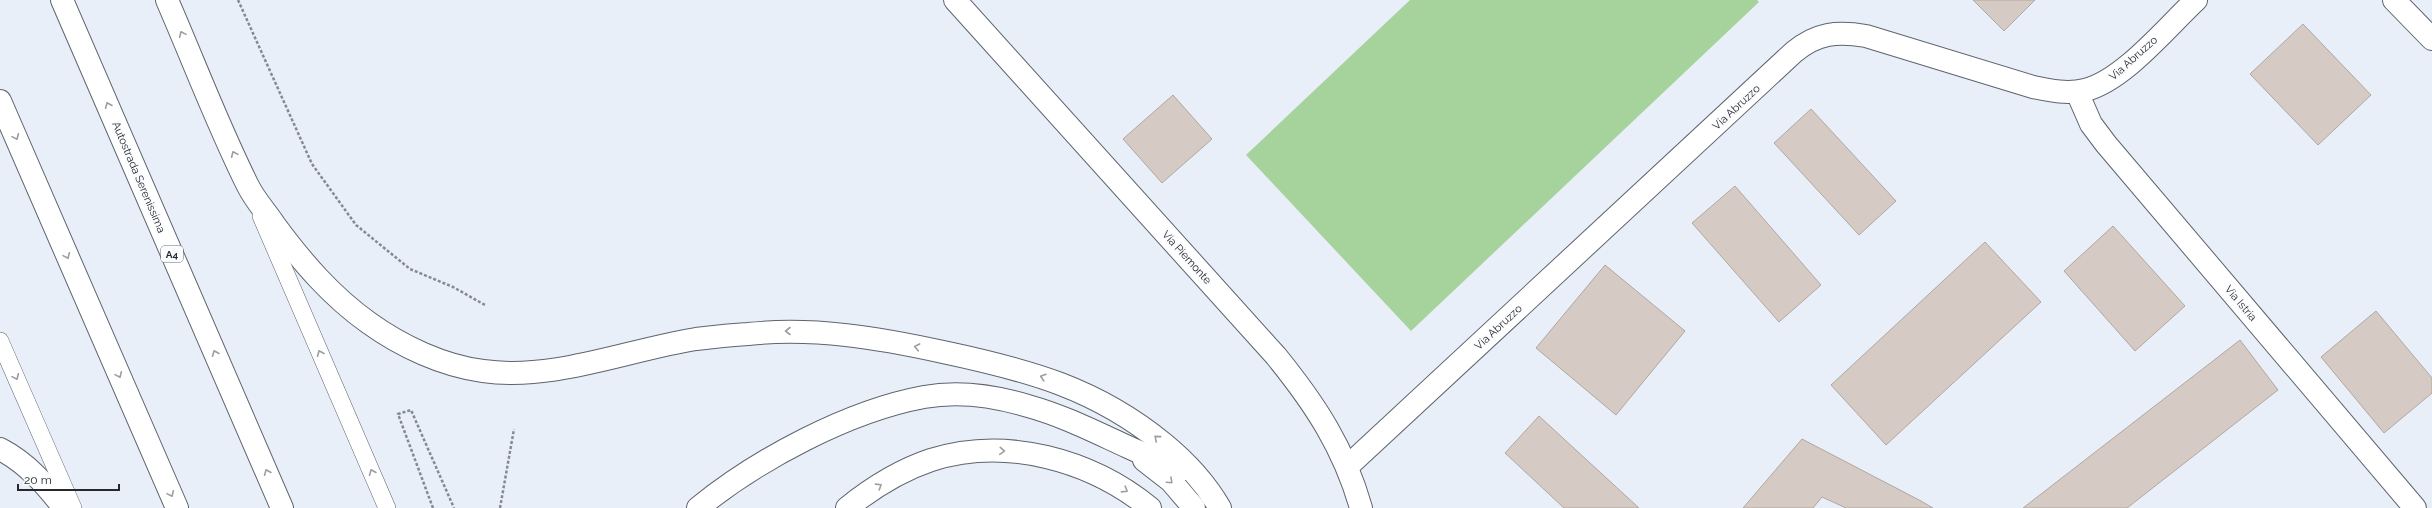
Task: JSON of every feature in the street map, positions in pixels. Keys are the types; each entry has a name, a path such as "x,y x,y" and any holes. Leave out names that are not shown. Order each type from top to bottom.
{"main road":[{"name":"Autostrada Serenissima","path":"62,0 282,508"},
{"path":"167,0 249,189 307,268 349,307 391,338 459,367 486,372 534,371 579,364 696,339 788,330 865,338 974,359 1025,372 1081,391 1136,422 1171,450 1194,472 1220,508"},
{"name":"Via Piemonte","path":"955,0 978,29 1276,356 1313,404 1348,466 1361,508"},
{"name":"Via Piemonte","path":"967,0 978,29"},
{"name":"Via Abruzzo","path":"1348,466 1788,58 1810,40 1823,35 1838,32 1866,36 2033,87 2061,92 2077,92 2095,87 2114,76 2196,0"},
{"path":"2394,0 2432,39"},
{"name":"Via Istria","path":"2077,92 2091,124 2106,144 2415,508"},
{"path":"0,101 177,508"},
{"path":"698,508 745,474 803,441 855,418 924,397 970,395 1027,405 1084,425 1129,448 1194,472"},
{"path":"1129,448 1170,481 1194,508"},
{"path":"0,449 19,460 36,474 64,508"},
{"path":"847,508 891,479 930,460 960,453 995,451 1036,455 1076,466 1118,485 1150,508"}],"lane":[{"path":"249,189 387,508"},
{"path":"0,341 73,508"}],"path":[{"path":"238,0 312,164 356,225 410,269 453,287 485,305"},
{"path":"433,508 398,414 411,410 454,508"},
{"path":"500,508 514,429"}],"green space":[{"path":"1410,0 1757,0 1759,2 1411,331 1246,155"}],"building":[{"path":"1973,0 2035,0 2004,31"},
{"path":"2303,24 2371,95 2318,145 2250,74"},
{"path":"1173,95 1212,139 1162,183 1123,139"},
{"path":"1811,109 1896,201 1859,235 1774,143"},
{"path":"1735,186 1821,285 1779,322 1692,223"},
{"path":"2113,226 2185,306 2135,351 2064,271"},
{"path":"1985,242 2041,302 1886,445 1831,385"},
{"path":"1605,265 1685,331 1616,415 1536,348"},
{"path":"2376,311 2432,378 2432,393 2384,433 2321,357"},
{"path":"2240,340 2278,390 2127,508 2023,508"},
{"path":"1539,416 1639,508 1564,508 1505,453"},
{"path":"1802,439 1933,508 1846,508 1822,497 1813,508 1743,508"}]}
